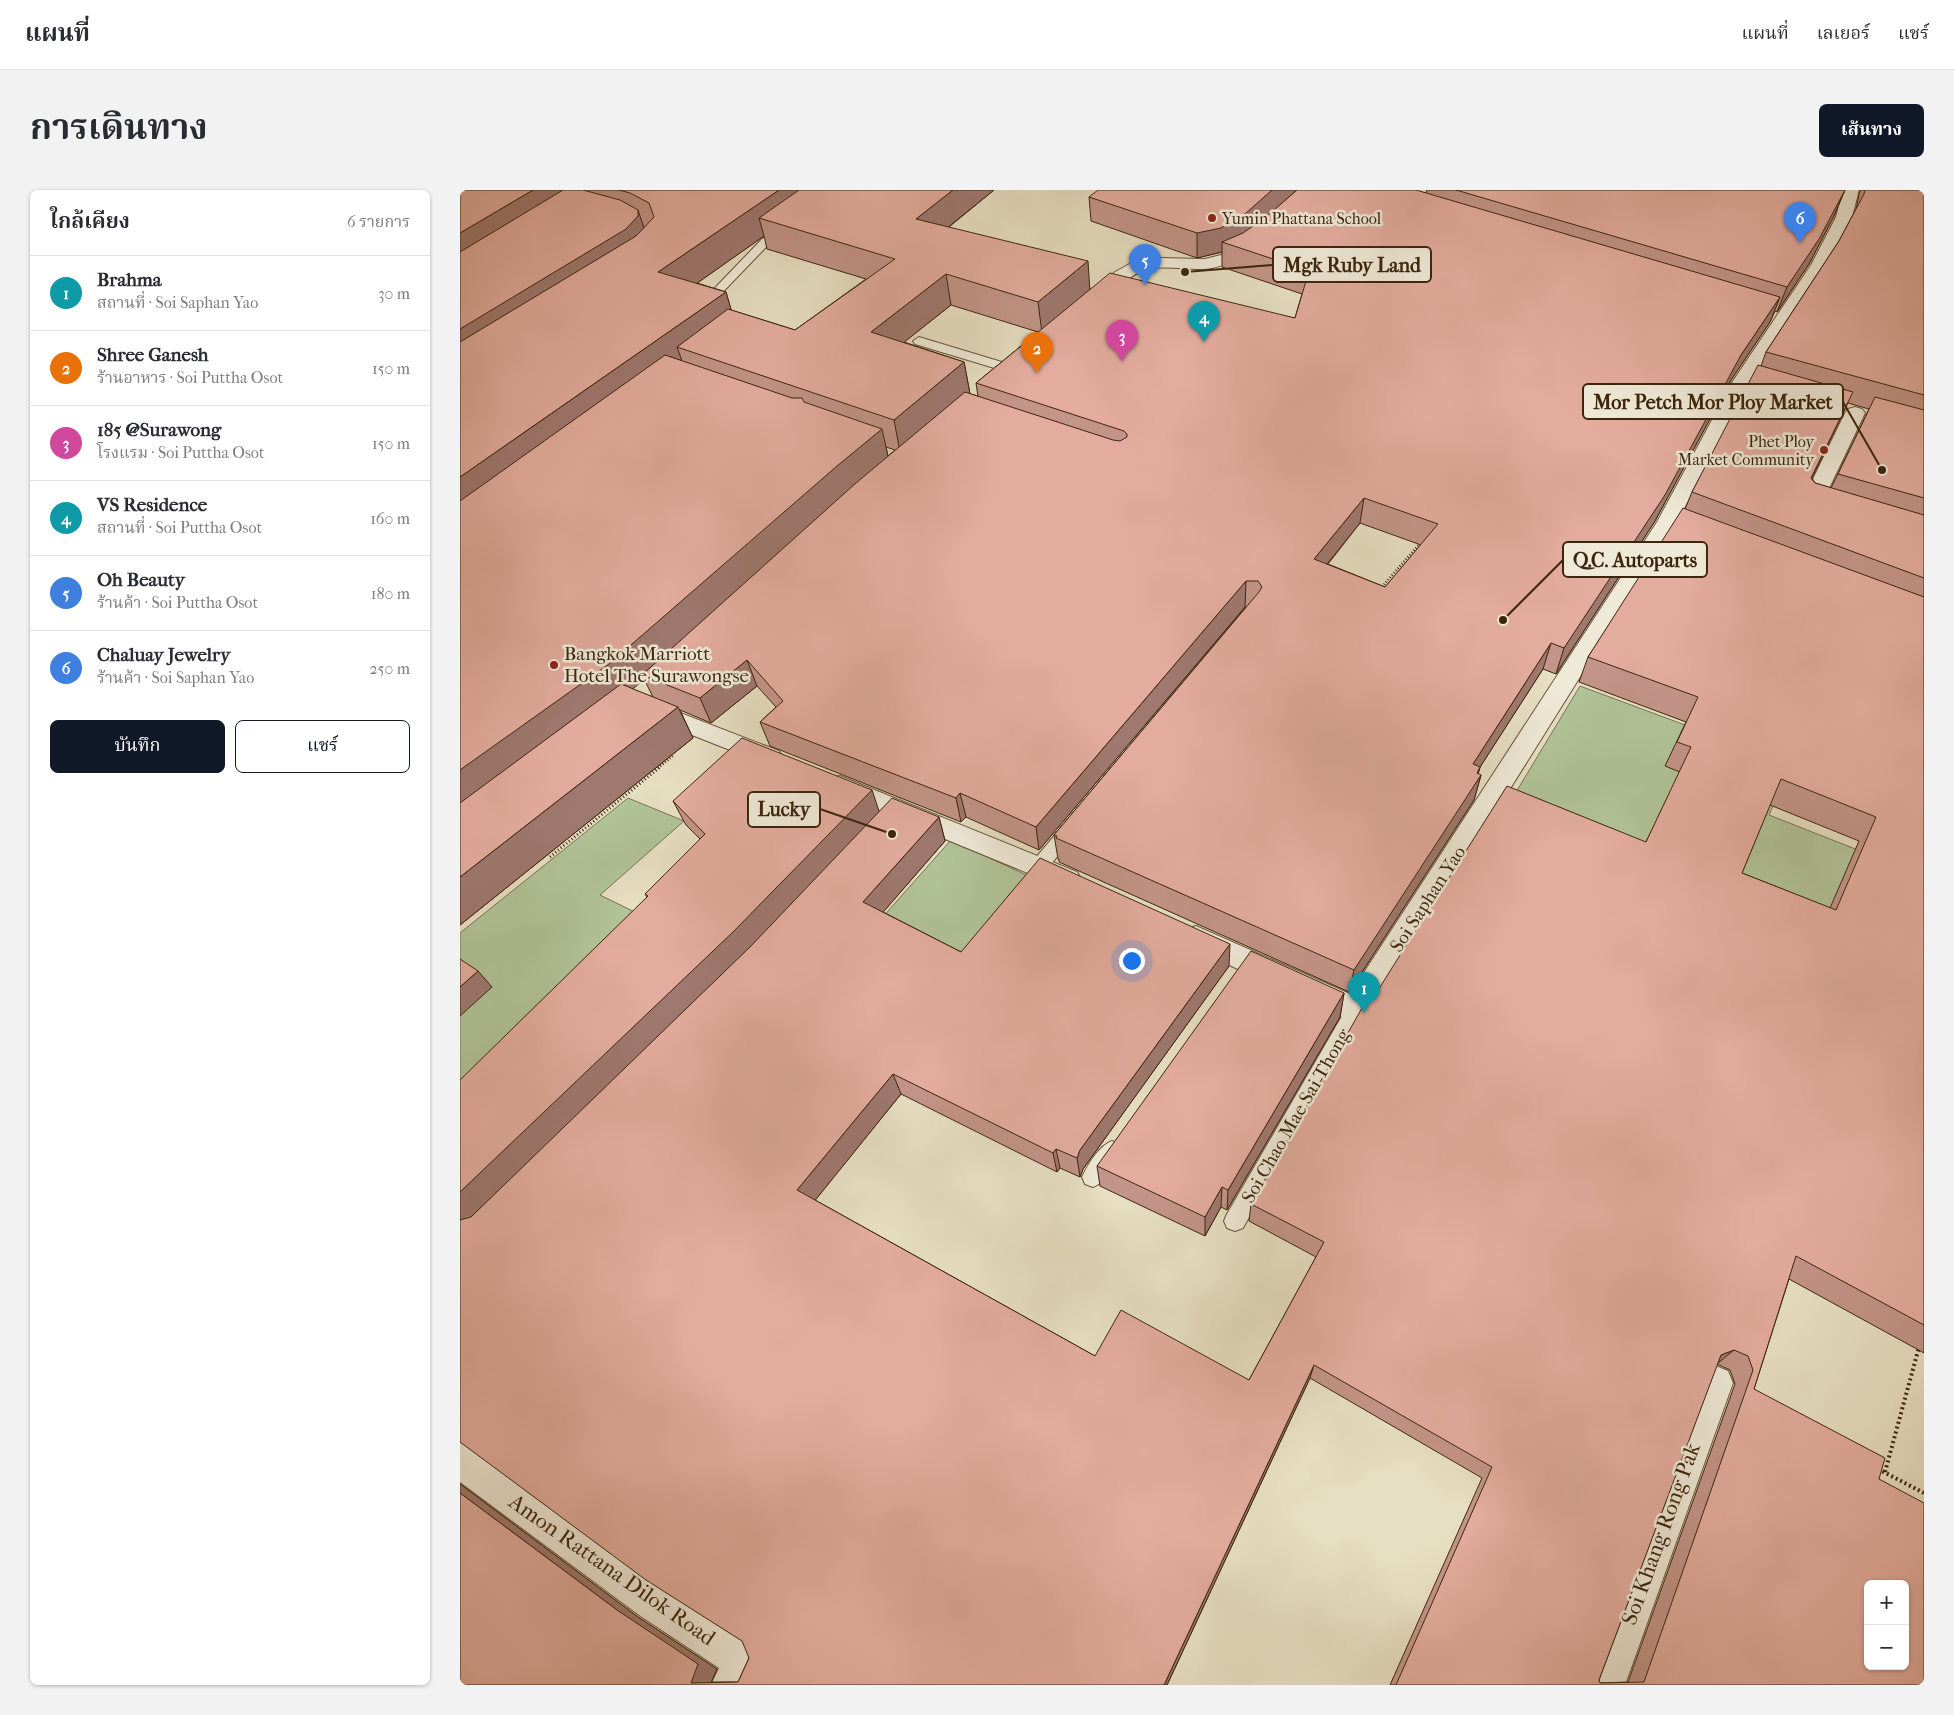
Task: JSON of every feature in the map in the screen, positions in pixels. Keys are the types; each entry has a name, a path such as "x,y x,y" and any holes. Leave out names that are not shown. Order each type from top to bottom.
{"street":[{"path":"1083,309 1128,272 1139,266 1201,265 1226,260 1241,251 1309,190"},
{"name":"Soi Saphan Yao","path":"1356,1010 1676,526 1752,384 1778,318 1819,265 1844,217 1852,190"},
{"path":"990,386 1018,364"},
{"path":"1849,515 1811,504 1854,413"},
{"path":"641,696 703,731 792,766"},
{"path":"819,777 893,815 1039,866 1085,887"},
{"path":"1175,928 1241,968 1356,1010"},
{"name":"Soi Khang Rong Pak","path":"1605,1685 1716,1383"},
{"name":"Amon Rattana Dilok Road","path":"460,1460 652,1602 744,1662 731,1685"}],"lane":[{"path":"715,294 766,241 796,221"},
{"path":"919,341 1018,364"},
{"path":"1039,866 1083,814"},
{"name":"Soi Chao Mae Sai Thong","path":"1235,1221 1356,1010"},
{"path":"1093,1177 1122,1137"}],"path":[{"path":"1374,595 1427,536"},
{"path":"550,857 703,731"},
{"path":"1885,1472 1921,1337"},
{"path":"1876,1468 1924,1492"}],"green space":[{"path":"1580,686 1728,741 1815,708 1769,815 1924,876 1924,972 1504,812"},
{"path":"628,798 684,821 600,895 651,920 460,1112 460,933"},
{"path":"951,840 1037,880 879,1083 763,1052"}],"building":[{"path":"460,190 533,190 460,233"},
{"path":"563,190 583,190 620,200 638,210 638,216 626,229 460,329 460,252"},
{"path":"619,190 779,190 658,272 726,292 460,477 460,342 636,236 654,217 649,203 630,193"},
{"path":"799,190 953,190 916,219 1088,261 1038,302 946,274 871,332 964,362 894,420 677,347 728,309 795,330 895,259 759,218"},
{"name":"Yumin Phattana School","path":"1098,190 1272,190 1246,213 1221,228 1197,233 1089,197"},
{"path":"1297,190 1416,190 1780,297 1741,355 1665,495 1564,648 1551,643 1473,764 1480,767 1477,773 1481,775 1354,970 1056,838 1057,836 1054,835 1259,592 1262,587 1258,581 1246,581 1036,827 960,793 956,798 760,722 783,701 747,660 700,698 642,675 856,483 965,392 1113,440 1120,441 1127,437 1124,431 976,383 1110,273 1295,318 1309,271 1222,242 1243,233 1266,217","holes":["1364,498 1438,524 1385,587 1314,559"]},
{"path":"1456,190 1845,190 1819,239 1787,287"},
{"path":"1865,190 1924,190 1924,395 1766,352 1839,241"},
{"path":"665,355 792,398 802,398 804,402 882,429 609,664 460,770 460,501"},
{"path":"1758,365 1853,392 1811,478 1815,483 1924,515 1924,578 1692,492"},
{"path":"1875,397 1924,410 1924,498 1838,474"},
{"path":"1683,508 1924,597 1924,1325 1796,1256 1754,1389 1885,1458 1879,1479 1924,1503 1924,1685 1396,1685 1492,1467 1314,1365 1164,1685 460,1685 460,1493 617,1610 698,1664 691,1683 738,1682 749,1658 742,1641 646,1580 460,1442 460,1220 471,1217 751,946 892,798 939,817 863,902 961,952 1040,858 1230,944 1080,1150 1077,1158 1056,1149 1053,1153 893,1074 797,1190 1095,1356 1121,1310 1249,1380 1324,1242 1251,1204 1366,1001 1373,998 1507,786 1646,842 1691,747 1677,742 1698,697 1588,657","holes":["1781,779 1876,817 1836,910 1742,873","1734,1350 1748,1356 1753,1370 1644,1682 1600,1683 1599,1680 1721,1355"]},
{"path":"621,684 678,707 460,877 460,803"},
{"path":"742,738 872,790 734,931 460,1192 460,1080 648,896 645,894 705,834 673,801"},
{"path":"1251,951 1344,993 1228,1190 1222,1187 1205,1217 1097,1166"},
{"path":"460,959 478,971 460,987"}],"place":[{"name":"Yumin Phattana School","path":"1212,218"},
{"name":"Chaluay Jewelry","path":"1800,243"},
{"name":"Mgk Ruby Land","path":"1185,272"},
{"name":"Oh Beauty","path":"1145,285"},
{"name":"VS Residence","path":"1204,342"},
{"name":"185 @Surawong","path":"1122,361"},
{"name":"Shree Ganesh","path":"1037,373"},
{"name":"Phet Ploy Market Community","path":"1824,450"},
{"name":"Mor Petch Mor Ploy Market","path":"1882,470"},
{"name":"Q.C. Autoparts","path":"1503,620"},
{"name":"Bangkok Marriott Hotel The Surawongse","path":"554,665"},
{"name":"Lucky","path":"892,834"},
{"name":"Brahma","path":"1364,1013"}]}
